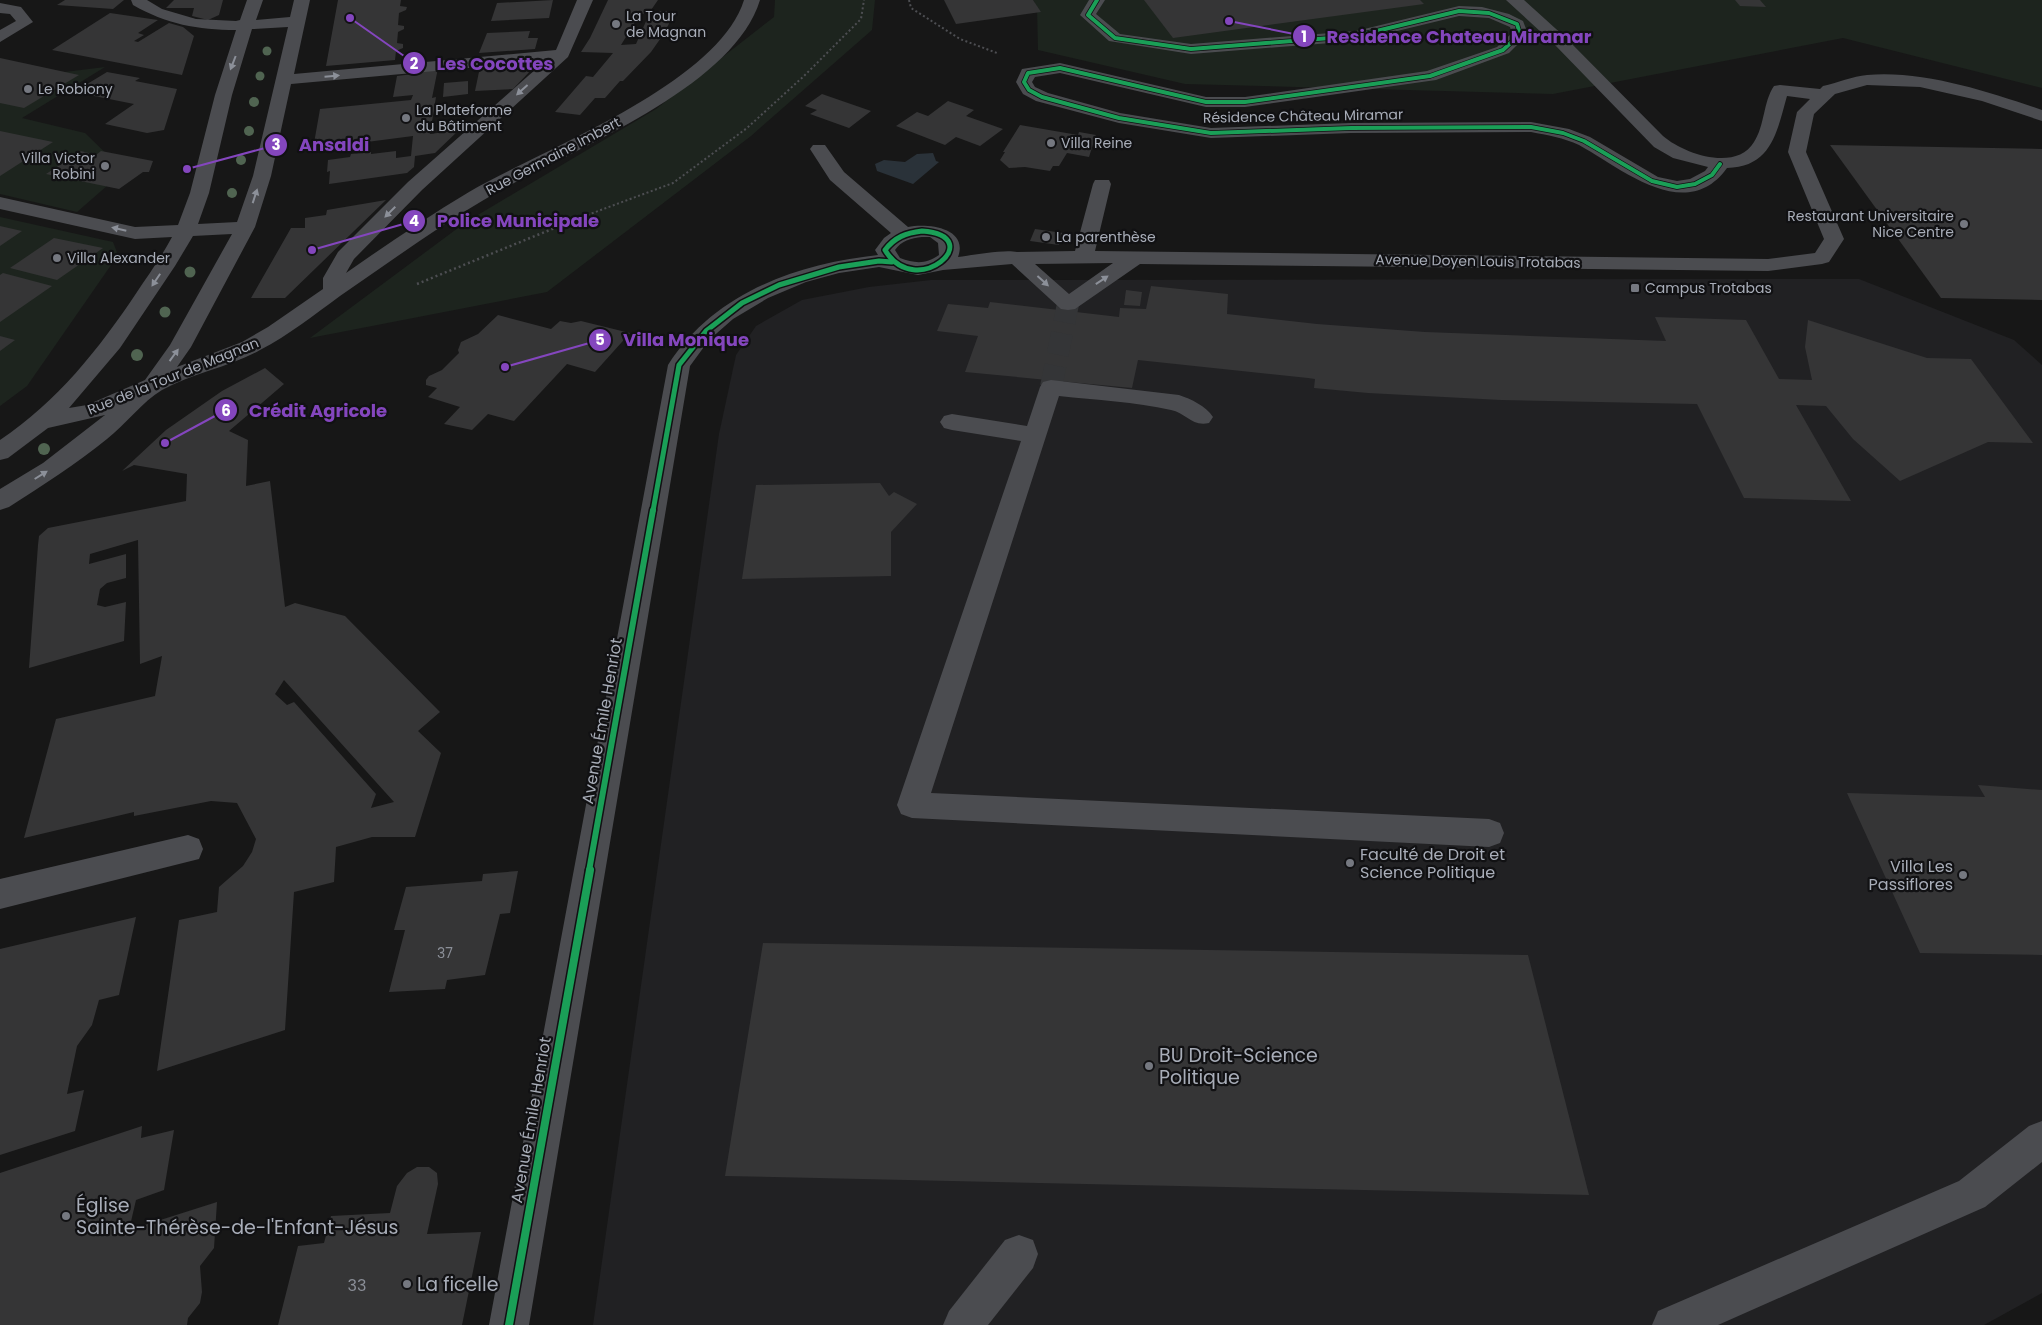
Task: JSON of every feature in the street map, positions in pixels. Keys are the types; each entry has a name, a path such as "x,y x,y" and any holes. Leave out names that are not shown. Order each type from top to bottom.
{"street":[{"path":"139,0 138,2 154,13 207,27 299,20"},
{"path":"0,452 43,421 76,389 106,354 162,270 185,231 209,158 228,76 255,0"},
{"path":"0,501 51,469 100,433 153,385 180,347 245,226 262,176 283,80 299,20 302,0"},
{"path":"334,291 333,278 345,256 416,186 562,54 585,0"},
{"name":"Rue Germaine Imbert","path":"334,291 476,196 650,105 690,76 721,49 748,13 752,0"},
{"name":"Résidence Château Miramar","path":"1097,0 1088,15 1115,38 1191,49 1356,36 1460,11 1477,10 1502,15 1517,24 1520,34 1503,50 1430,76 1245,102 1206,102 1060,68 1028,73 1024,82 1029,90 1042,97 1120,118 1211,133 1351,128 1531,127 1563,133 1584,141 1652,181 1678,187 1695,184 1712,175 1720,164"},
{"path":"1514,0 1579,61 1660,144 1688,157 1720,164 1752,156 1767,138 1773,110 1780,90 1823,95 1829,90 1867,80 1920,82 1987,97 2042,116"},
{"path":"0,8 15,10 25,22 0,37"},
{"path":"283,80 562,54"},
{"name":"Avenue Doyen Louis Trotabas","path":"940,264 1017,258 1136,257 1768,265 1822,258 1834,239 1797,152 1806,112 1823,95"},
{"path":"819,149 837,176 903,233"},
{"path":"1084,257 1102,184"},
{"path":"0,203 135,233 245,226"},
{"path":"892,262 885,250 888,243 903,233 924,230 943,236 949,241 951,251 940,264"},
{"name":"Avenue Doyen Louis Trotabas","path":"949,241 1017,258"},
{"path":"1017,258 1068,304 1136,257"},
{"name":"Avenue Émile Henriot","path":"509,1325 679,365 710,327 762,291 841,266 892,262 913,269 940,264"},
{"name":"Rue de la Tour de Magnan","path":"43,421 92,412 153,385 250,347 276,332 334,291"},
{"path":"1201,417 1180,403 1051,387 912,805 1490,834"},
{"path":"952,422 1035,435"},
{"path":"0,894 188,849"},
{"path":"1672,1325 1972,1194 2042,1139"},
{"path":"963,1325 1019,1254"}],"path":[{"path":"410,286 551,229 673,183 747,128 804,76 861,19 864,0"},
{"path":"909,0 911,8 960,39 1043,70"}],"shaded area":[{"path":"775,0 875,0 872,30 751,136 547,292 310,338 466,222 656,109 774,17"},
{"path":"1033,0 2042,0 2042,88 1843,38 1553,94 1185,84 1038,50 1037,7"},
{"path":"105,67 22,118 85,133 124,171 77,212 0,194 0,80"},
{"path":"933,153 936,161 939,162 913,184 877,171 875,164 884,160 905,162 917,154"},
{"path":"0,217 113,242 118,255 27,386 0,406"},
{"name":"Faculté de Droit et Science Politique","path":"1859,279 2014,340 2042,365 2042,1293 1984,1325 593,1325 719,434 736,355 756,326 802,300 869,287 931,280"}],"building":[{"path":"65,0 124,0 113,9 57,5"},
{"path":"174,0 223,0 219,15 208,20 192,16 194,8 166,8"},
{"path":"338,0 401,0 400,6 407,7 406,10 399,13 398,25 404,26 404,29 398,32 397,43 403,44 403,48 396,51 395,60 326,66"},
{"path":"553,0 549,18 491,21 497,3"},
{"path":"608,0 658,0 649,13 640,14 621,45 636,44 647,19 652,19 656,11 675,11 665,32 651,52 605,98 595,98 580,115 555,112 586,76 593,77 613,53 581,52 590,38"},
{"path":"944,0 1033,0 1041,12 956,24"},
{"path":"1144,0 1420,0 1424,4 1173,38"},
{"path":"1735,0 1760,0 1766,7 1740,6"},
{"path":"110,13 158,20 138,33 144,35 134,41 138,42 169,23 183,27 194,36 182,75 52,50"},
{"path":"530,31 528,38 538,38 535,49 479,53 487,33"},
{"name":"Le Robiony","path":"0,58 79,75 24,108 0,103"},
{"path":"533,64 535,66 513,89 475,91 480,67"},
{"path":"438,68 432,98 436,97 430,134 459,130 435,153 415,156 414,167 407,173 329,184 330,171 327,172 328,160 350,157 351,154 371,152 371,154 396,151 396,158 411,156 413,136 313,149 320,109 411,100 413,95 393,97 397,76 413,74 413,70"},
{"path":"107,72 140,78 135,81 177,89 164,130 147,133 105,124 134,104 74,92"},
{"path":"468,81 468,94 443,97 444,83"},
{"path":"822,94 871,111 849,128 810,114 817,110 805,106"},
{"path":"948,101 974,110 966,116 1003,129 980,146 956,137 945,145 896,126 917,112 928,116"},
{"name":"Villa Reine","path":"1020,125 1078,135 1079,132 1096,135 1089,157 1067,153 1059,166 1053,166 1050,171 1025,167 1009,168 1000,160"},
{"path":"0,131 53,142 0,176"},
{"name":"Restaurant Universitaire Nice Centre","path":"1830,145 2042,149 2042,300 1941,298"},
{"name":"Villa Victor Robini","path":"81,151 96,155 101,151 153,161 149,172 143,172 119,189 46,174"},
{"path":"386,200 285,298 251,298 291,228 305,228 305,218 326,215 327,210"},
{"path":"0,226 22,231 0,246"},
{"name":"La parenthèse","path":"1035,229 1063,233 1059,245 1030,241"},
{"name":"Villa Alexander","path":"54,238 103,248 57,280 10,268"},
{"path":"3,273 52,286 0,322 0,275"},
{"path":"1151,286 1228,294 1227,314 1317,324 1425,332 1666,341 1655,317 1746,320 1779,379 1812,380 1805,347 1808,320 1927,358 1971,359 2033,443 1988,442 1900,481 1853,439 1826,406 1796,405 1851,501 1744,498 1697,404 1501,400 1368,393 1314,388 1315,379 1138,360 1132,388 965,372 978,336 937,331 948,304 988,308 990,302 1119,317 1120,308 1146,309"},
{"path":"1126,290 1142,292 1140,306 1124,305"},
{"path":"498,315 551,329 560,321 571,323 581,321 630,333 595,372 567,364 514,421 488,414 472,430 444,424 460,407 428,397 437,388 426,385 426,380 429,376 442,370 459,353 458,350 461,342 478,334"},
{"path":"0,336 15,340 0,351"},
{"path":"265,368 284,384 229,431 248,440 246,486 270,481 285,607 295,603 345,616 440,712 418,731 441,753 415,837 372,837 336,847 334,882 294,892 285,1030 157,1071 179,920 217,912 219,887 243,866 252,852 256,839 237,803 211,801 134,816 134,812 24,838 56,719 155,696 162,656 140,664 138,540 90,554 89,564 126,554 126,578 107,583 100,589 97,605 105,607 126,602 124,641 29,668 38,545 39,536 48,528 186,501 187,474 134,465 122,471 166,430 222,391","holes":["284,680 394,802 371,808 376,794 294,702 287,705 275,694"]},
{"path":"880,483 889,496 894,492 917,504 891,532 891,576 742,579 756,485"},
{"name":"Villa Les Passiflores","path":"1978,785 2042,790 2042,955 1920,953 1847,793 1985,797"},
{"path":"518,871 510,913 500,914 485,975 447,980 445,989 389,992 405,930 394,930 406,887 482,881 483,874"},
{"path":"136,917 119,995 99,1000 92,1025 77,1046 67,1094 84,1090 75,1131 0,1155 0,949"},
{"name":"BU Droit-Science Politique","path":"763,943 1528,955 1589,1195 725,1176"},
{"name":"Église Sainte-Thérèse-de-l'Enfant-Jésus","path":"142,1126 141,1138 174,1130 164,1190 136,1200 129,1230 217,1202 214,1248 200,1266 202,1292 200,1303 188,1318 187,1325 0,1325 0,1173"},
{"path":"417,1167 429,1167 437,1173 438,1184 427,1234 481,1232 462,1325 278,1325 298,1246 324,1243 331,1216 390,1213 397,1186 407,1173"}],"tunnel":[{"path":"1051,387 1068,304"}],"cycle path":[{"path":"1097,0 1088,15 1115,38 1191,49 1356,36 1459,11 1475,11 1503,17 1517,24 1520,34 1503,50 1430,76 1245,102 1206,102 1060,68 1028,73 1024,82 1029,90 1042,97 1119,118 1211,133 1351,128 1531,127 1563,133 1584,141 1652,181 1677,187 1695,184 1712,175 1720,164"},
{"path":"509,1325 679,365 710,327 742,303 779,285 819,272 858,264 884,261 910,269 936,266 949,255 948,241 942,235 933,232 922,231 900,236 891,242 885,250 892,262"}],"place":[{"name":"Les Cocottes","path":"350,18"},
{"name":"Residence Chateau Miramar","path":"1229,21"},
{"name":"La Tour de Magnan","path":"616,24"},
{"name":"Le Robiony","path":"28,89"},
{"name":"La Plateforme du Bâtiment","path":"406,118"},
{"name":"Villa Reine","path":"1051,143"},
{"name":"Villa Victor Robini","path":"105,166"},
{"name":"Ansaldi","path":"187,169"},
{"name":"Restaurant Universitaire Nice Centre","path":"1964,224"},
{"name":"La parenthèse","path":"1046,237"},
{"name":"Police Municipale","path":"312,250"},
{"name":"Villa Alexander","path":"57,258"},
{"name":"Campus Trotabas","path":"1635,288"},
{"name":"Villa Monique","path":"505,367"},
{"name":"Crédit Agricole","path":"165,443"},
{"name":"Faculté de Droit et Science Politique","path":"1350,863"},
{"name":"Villa Les Passiflores","path":"1963,875"},
{"name":"BU Droit-Science Politique","path":"1149,1066"},
{"name":"Église Sainte-Thérèse-de-l'Enfant-Jésus","path":"66,1216"},
{"name":"La ficelle","path":"407,1284"}]}
